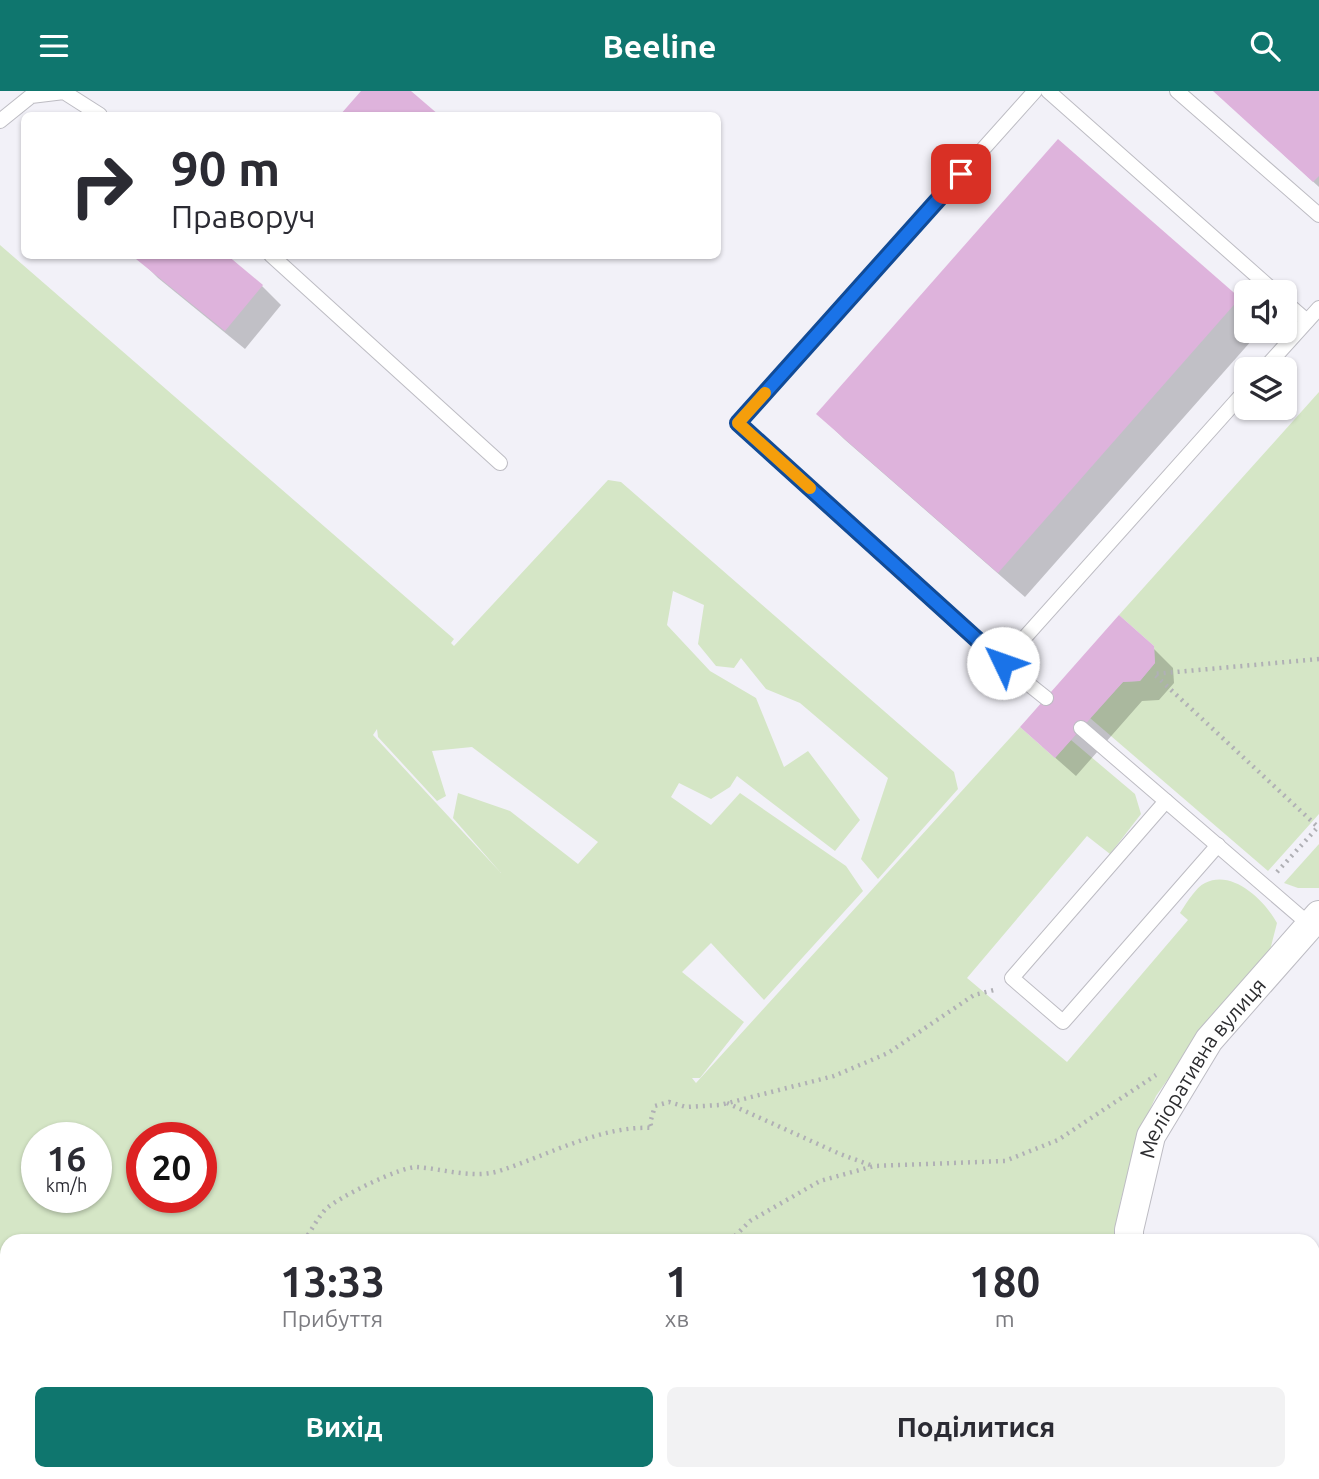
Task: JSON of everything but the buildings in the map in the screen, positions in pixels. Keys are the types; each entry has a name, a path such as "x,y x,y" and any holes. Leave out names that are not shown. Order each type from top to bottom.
{"street":[{"name":"Меліоративна вулиця","path":"1129,1234 1151,1136 1209,1040 1315,920"}],"lane":[{"path":"1035,91 738,423 1003,663 1046,698"},
{"path":"1048,91 1261,280"},
{"path":"1177,91 1319,215"},
{"path":"0,121 31,96 64,92 95,112"},
{"path":"275,259 500,463"},
{"path":"1275,357 1319,308"},
{"path":"1297,312 1307,321"},
{"path":"1003,663 1234,403"},
{"path":"1081,728 1265,886 1315,920"},
{"path":"1166,801 1012,978 1063,1022 1217,845"}],"path":[{"path":"1265,886 1319,827 1154,674 1319,659"},
{"path":"309,1234 326,1209 341,1197 414,1167 466,1174 501,1171 550,1151 602,1136 636,1127 652,1128 650,1123 655,1106 669,1103 686,1107 727,1103 834,1076 888,1053 974,995 1019,983"},
{"path":"737,1234 750,1221 820,1181 874,1166 1005,1161 1058,1140 1163,1071"},
{"path":"727,1103 840,1154 874,1166"}],"green space":[{"path":"0,245 454,639 451,643 454,646 608,480 621,482 954,772 958,789 878,879 861,859 888,778 800,703 766,689 741,658 734,668 716,666 698,644 704,605 673,591 667,625 710,671 756,698 784,767 808,751 860,820 835,851 737,776 730,787 711,799 679,783 671,797 711,825 740,793 846,866 863,891 764,1000 711,943 682,972 744,1022 700,1078 692,1078 696,1083 1020,727 1055,758 1071,740 1135,794 1141,814 1110,854 1087,836 967,978 1067,1062 1188,920 1180,913 1191,896 1205,883 1226,880 1247,889 1265,905 1277,923 1269,954 1200,1034 1156,1096 1138,1136 1120,1203 1118,1234 0,1234","holes":["377,729 378,737 437,801 446,796 432,751 472,747 598,842 578,864 510,811 458,793 453,818 501,873 373,735"]},
{"path":"1319,392 1319,814 1268,871 1090,718 1123,682 1140,681 1155,663 1154,646 1119,615 1294,420 1297,420 1297,417"},
{"path":"1319,844 1319,888 1298,888 1284,883"}],"slow traffic":[{"path":"765,393 738,423 810,488"}],"route":[{"path":"961,174 738,423 1003,663"}]}
